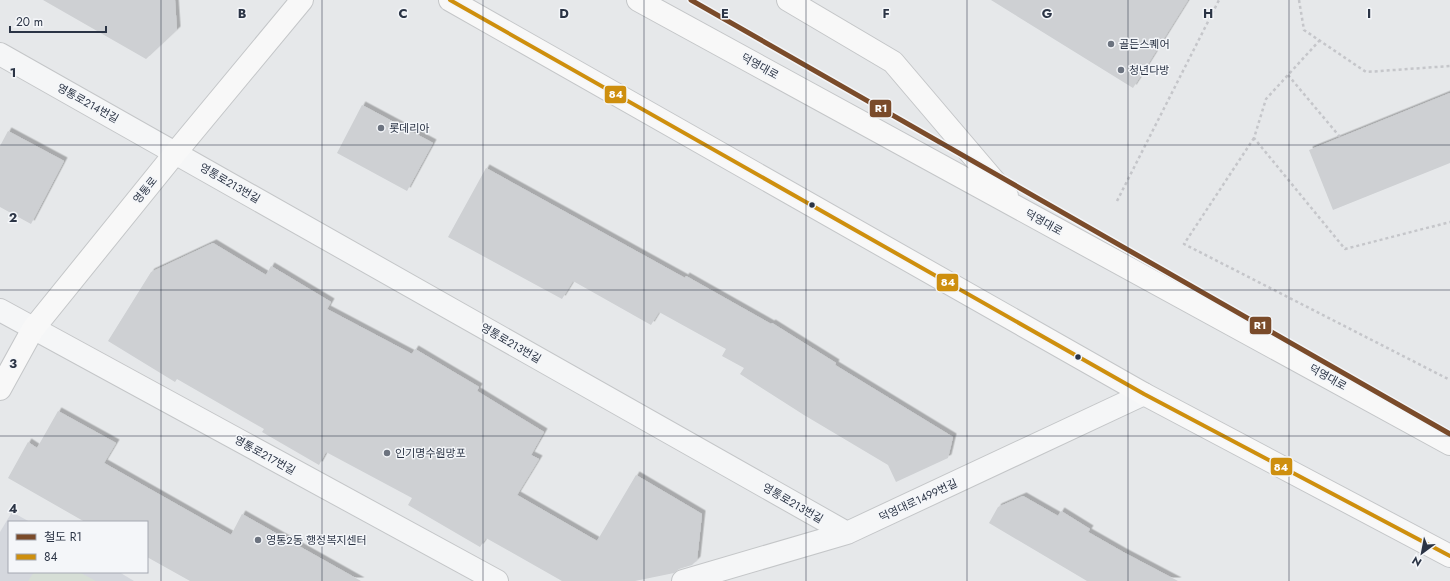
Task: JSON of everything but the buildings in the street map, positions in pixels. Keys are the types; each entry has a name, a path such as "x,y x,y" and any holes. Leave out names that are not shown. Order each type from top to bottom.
{"street":[{"name":"영통로","path":"0,389 33,329 176,152 302,0"},
{"path":"450,0 1144,394 1450,556"},
{"name":"덕영대로","path":"638,0 1450,444"},
{"path":"788,0 893,62 1016,206"},
{"name":"영통로214번길","path":"0,54 176,152"},
{"name":"영통로213번길","path":"176,152 847,533"},
{"name":"영통로217번길","path":"0,310 497,581"},
{"name":"덕영대로1499번길","path":"683,581 847,533 1144,394"}],"path":[{"path":"1118,201 1219,0"},
{"path":"1299,0 1304,30 1366,72 1450,66"},
{"path":"1320,40 1266,99 1254,138 1184,244 1450,380"},
{"path":"1288,75 1340,137"},
{"path":"1254,138 1345,249 1450,222"}],"shaded area":[{"path":"12,512 28,521 8,521 8,573 121,573 134,581 0,581 0,532"},
{"path":"33,573 81,573 96,581 28,581"}],"rail line":[{"name":"R1","path":"691,0 1450,434"}],"transit line":[{"name":"84","path":"450,0 1144,394 1450,556"}],"place":[{"name":"골든스퀘어","path":"1111,44"},
{"name":"청년다방","path":"1121,70"},
{"name":"롯데리아","path":"381,128"},
{"name":"인기명수원망포","path":"387,453"},
{"name":"영통2동 행정복지센터","path":"258,540"}]}
